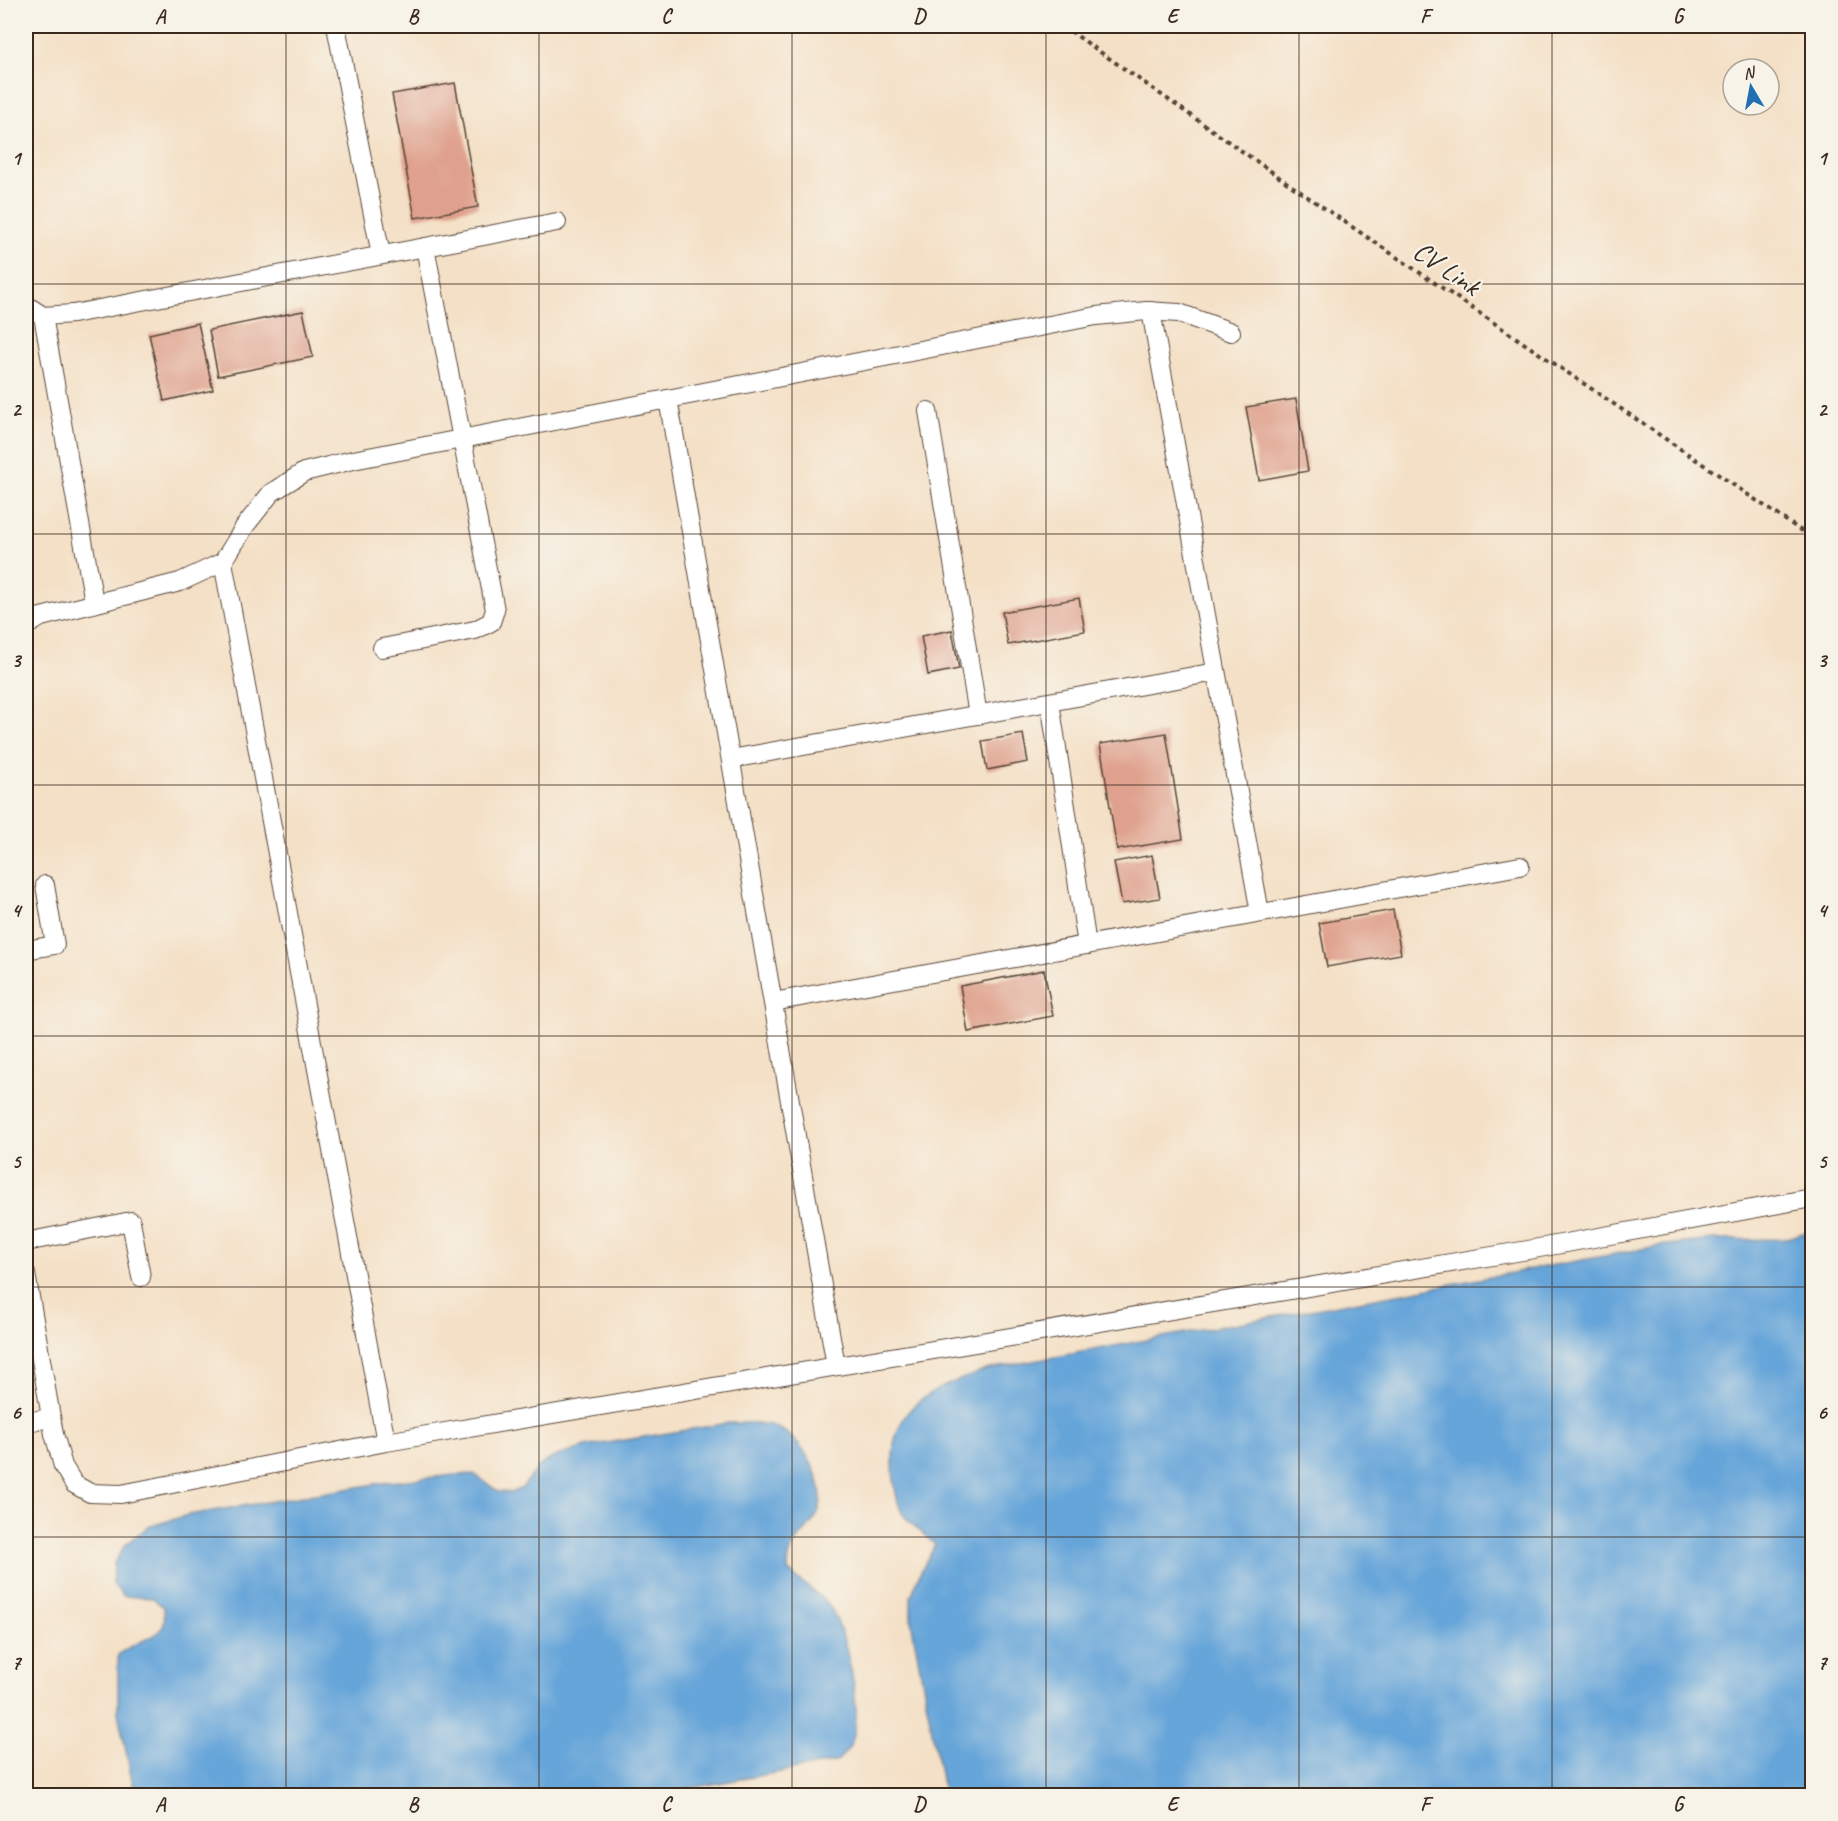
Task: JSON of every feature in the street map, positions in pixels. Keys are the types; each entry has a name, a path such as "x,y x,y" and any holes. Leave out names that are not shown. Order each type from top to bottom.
{"lane":[{"path":"336,26 381,255"},
{"path":"26,305 43,316 73,314 557,222"},
{"path":"382,648 475,630 491,621 495,610 426,247"},
{"path":"26,626 41,617 180,582 223,562 244,526 271,493 304,472 353,460 1096,316 1151,311 1179,313 1231,332"},
{"path":"1151,311 1260,913"},
{"path":"43,316 94,602"},
{"path":"668,399 836,1366"},
{"path":"928,411 978,715"},
{"path":"223,562 386,1442"},
{"path":"730,759 1216,672"},
{"path":"1050,702 1087,945"},
{"path":"773,1002 1520,866"},
{"path":"26,950 55,945 45,885"},
{"path":"26,1274 51,1418 63,1466 74,1484 90,1493 121,1494 386,1442 1528,1250 1812,1198"},
{"path":"26,1242 131,1221 141,1277"},
{"path":"26,1422 51,1418"}],"path":[{"name":"CV Link","path":"1063,26 1299,191 1812,538"}],"water":[{"path":"1806,1232 1812,1233 1812,1795 944,1795 911,1621 911,1597 920,1573 935,1545 902,1513 893,1468 895,1442 900,1424 922,1399 953,1382 989,1369 1658,1246 1713,1240 1784,1239"},
{"path":"729,1423 766,1424 782,1430 802,1449 817,1476 821,1503 812,1523 794,1545 788,1570 832,1610 844,1639 855,1696 855,1731 850,1747 836,1762 652,1795 135,1795 118,1713 118,1655 162,1628 164,1608 153,1598 123,1596 113,1584 114,1563 126,1544 148,1527 188,1515 388,1482 455,1475 474,1474 499,1492 513,1492 522,1488 539,1466 554,1457 589,1446"}],"building":[{"path":"455,83 478,207 415,218 392,94"},
{"path":"303,311 313,357 218,376 209,330"},
{"path":"198,323 213,390 164,401 149,334"},
{"path":"1296,399 1308,471 1259,480 1246,407"},
{"path":"1079,598 1085,631 1008,645 1002,612"},
{"path":"952,630 959,669 928,675 921,636"},
{"path":"1166,733 1183,839 1117,850 1100,744"},
{"path":"1023,734 1028,762 987,770 982,741"},
{"path":"1152,855 1160,898 1122,904 1114,862"},
{"path":"1393,910 1401,954 1327,967 1319,923"},
{"path":"1044,970 1053,1016 968,1032 960,986"}]}
